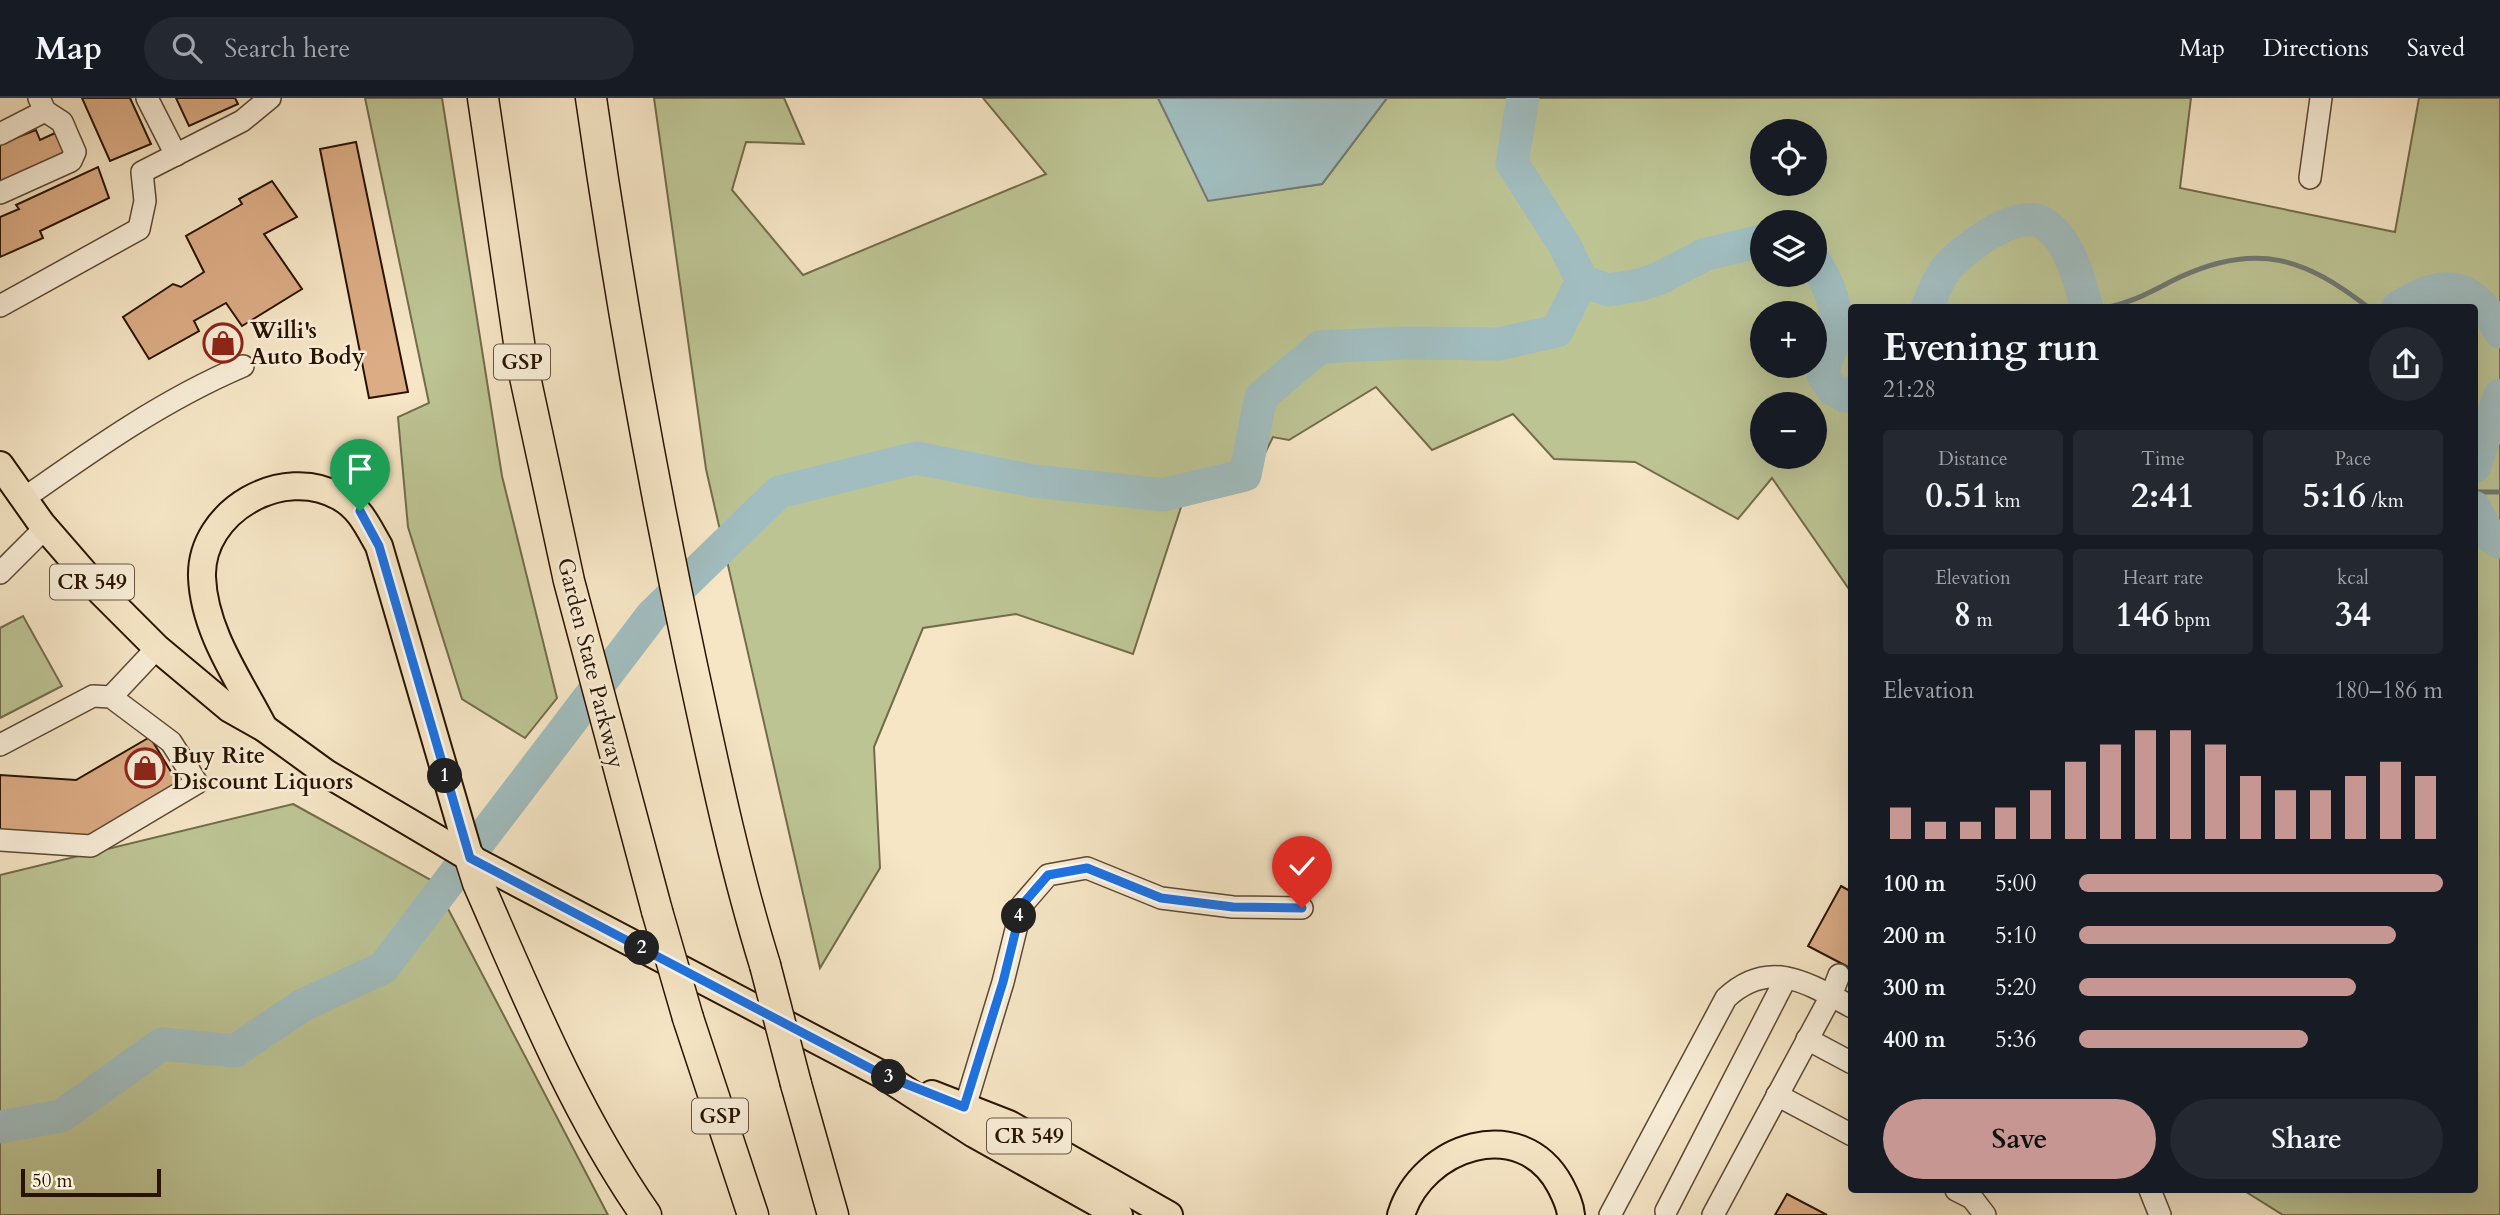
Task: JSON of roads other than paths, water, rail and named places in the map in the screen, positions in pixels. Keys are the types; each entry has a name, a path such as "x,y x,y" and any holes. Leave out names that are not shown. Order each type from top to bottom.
{"highway":[{"name":"Garden State Parkway","path":"483,98 522,363 580,623 688,1018 753,1215"},
{"path":"591,98 642,422 687,644 743,893 833,1215"},
{"path":"479,869 590,1127 646,1215"}],"main road":[{"name":"CR 549","path":"0,465 45,528 101,592 157,648 230,709 264,728 326,774 427,833 479,869 881,1074 1009,1124 1169,1215"},
{"path":"264,728 228,663 205,605 201,575 206,545 239,505 258,494 280,488 309,487 339,496 360,511 379,546 452,803 479,869"},
{"name":"CR 549","path":"881,1074 974,1134 1119,1215"},
{"path":"1401,1215 1408,1195 1440,1161 1459,1151 1487,1144 1519,1148 1550,1168 1571,1206 1572,1215"}],"street":[{"path":"147,98 176,155"},
{"path":"0,306 139,229 145,201 142,172 242,121 270,98"},
{"path":"2310,178 2321,98"},
{"path":"0,134 42,105 62,122 75,152 71,161 0,193"},
{"path":"23,499 144,416 202,383 243,366"},
{"path":"0,573 45,528"},
{"path":"111,697 157,648"},
{"path":"0,745 93,696 111,697 172,742 197,783 91,846 0,840"},
{"path":"964,1107 1003,982 1022,905 1048,875 1087,868 1161,898 1233,907 1302,908"},
{"path":"1610,1215 1726,998 1743,982 1770,975 1786,978 1848,1005"},
{"path":"1713,1215 1839,975"},
{"path":"1668,1214 1786,978"},
{"path":"1807,1040 1848,1061"},
{"path":"1777,1095 1848,1133"},
{"path":"1962,1193 1972,1198 1985,1215"},
{"path":"2151,1193 2160,1215"}],"water":[{"path":"1158,98 1387,98 1322,184 1208,201"}],"waterway":[{"path":"1523,98 1512,163 1565,246 1582,281"},
{"path":"1929,304 1943,273 1964,252 2005,226 2032,220 2043,223 2052,230 2067,249 2086,304"},
{"path":"1582,281 1608,290 1639,285 1658,279 1706,254 1750,244"},
{"path":"2120,304 2208,266 2257,258 2302,267 2324,277 2364,304"},
{"path":"0,1127 61,1116 162,1044 235,1051 303,1005 383,968 652,615 779,492 916,458 1034,481 1163,495 1245,475 1261,397 1320,347 1406,343 1499,344 1557,331 1582,281"},
{"path":"1827,286 1835,308 1837,328 1823,375 1832,389 1845,396 1848,394"},
{"path":"2404,304 2429,292 2456,290 2468,294 2479,303 2500,332"},
{"path":"2478,456 2500,395"},
{"path":"2478,492 2500,492"},
{"path":"2478,514 2490,536 2500,542"}],"place":[{"name":"Willi's Auto Body","path":"223,343"},
{"name":"Buy Rite Discount Liquors","path":"145,768"}]}
